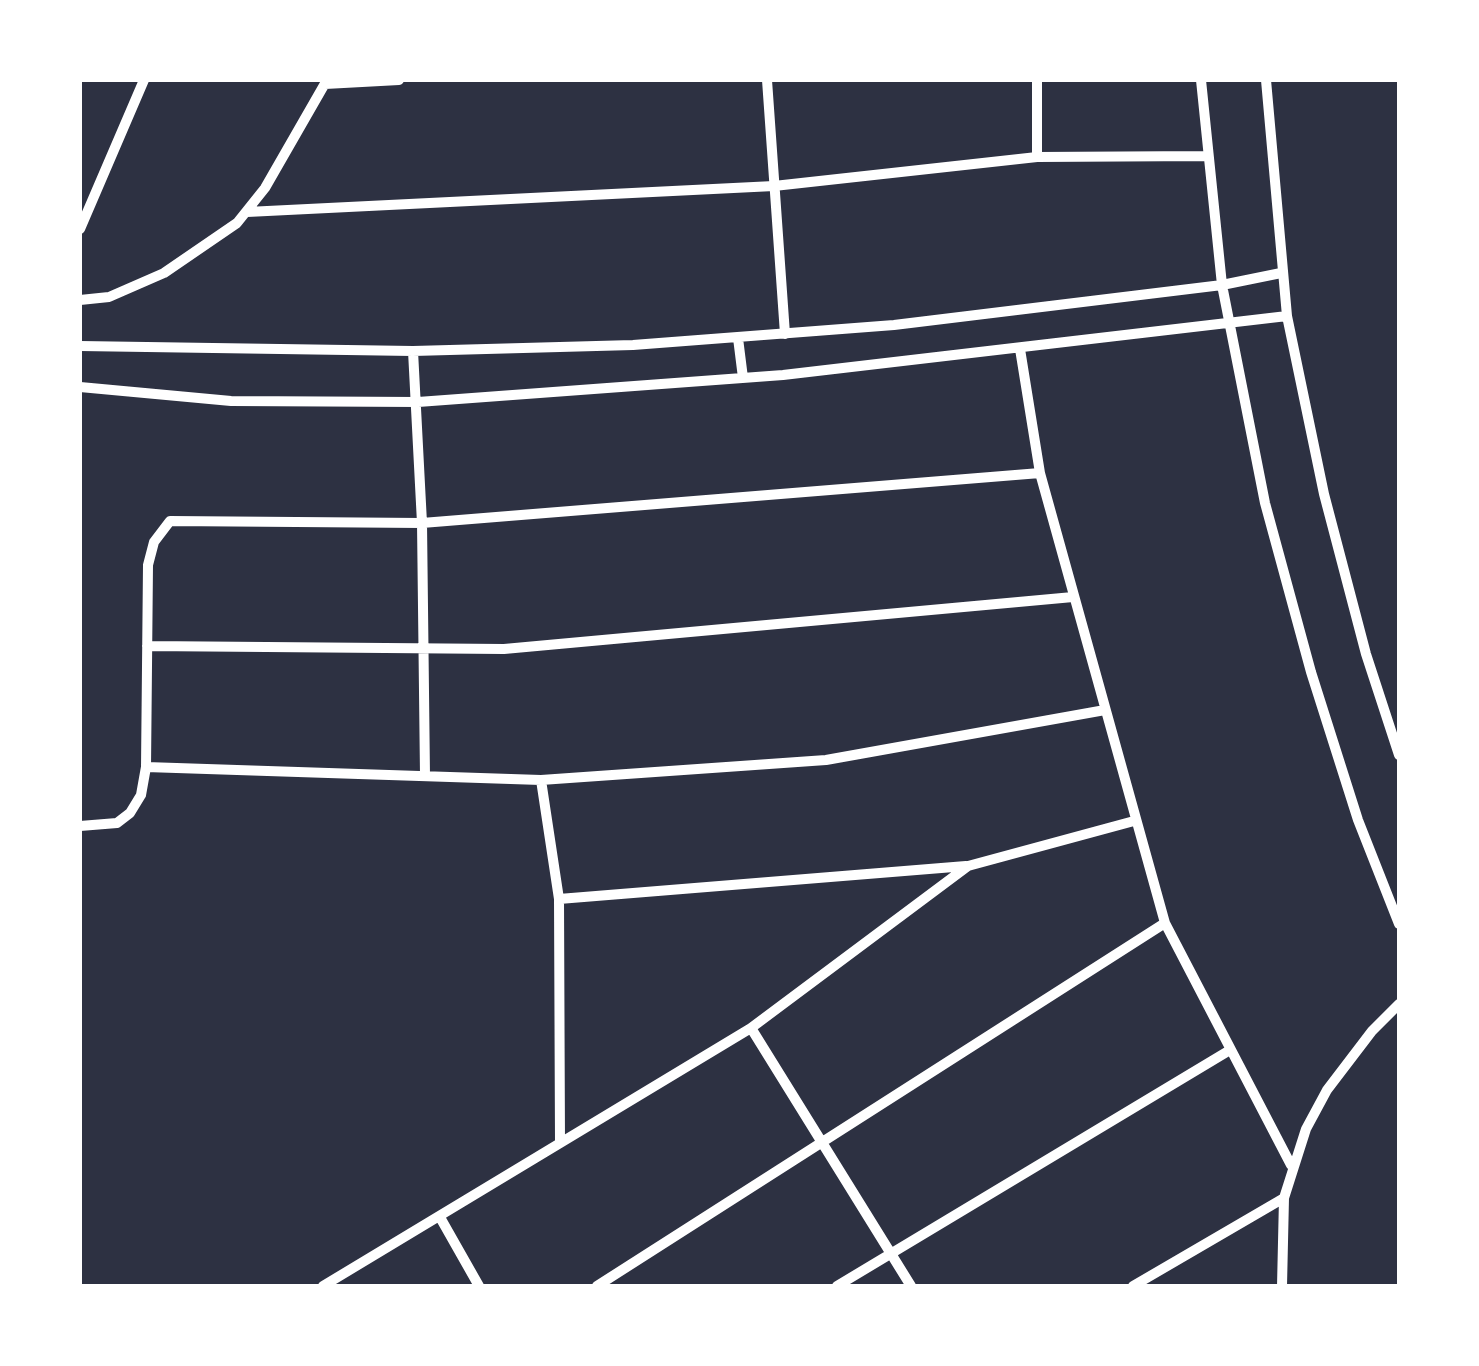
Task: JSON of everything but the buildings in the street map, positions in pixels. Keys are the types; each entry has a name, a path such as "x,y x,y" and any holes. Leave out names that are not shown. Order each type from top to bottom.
{"street":[{"path":"80,228 144,80"},
{"path":"80,300 108,297 164,273 217,239 247,212 326,82 399,80"},
{"path":"767,80 785,334"},
{"path":"1037,80 1037,157"},
{"path":"1201,80 1222,285 1265,502 1311,672 1358,820 1399,924"},
{"path":"1266,80 1287,316 1324,494 1366,654 1399,754"},
{"path":"247,212 774,186 1037,157 1206,156"},
{"path":"80,346 413,351 738,338 1222,285 1282,273"},
{"path":"80,387 231,400 418,402 744,378 1287,316"},
{"path":"738,338 744,378"},
{"path":"1020,349 1040,473 1165,922 1291,1165"},
{"path":"413,351 422,523 425,776"},
{"path":"80,826 116,823 130,813 141,794 146,767 148,565 154,542 170,521 422,523 1040,473"},
{"path":"147,646 504,649 1072,598"},
{"path":"146,767 541,780 826,760 1105,710"},
{"path":"541,780 558,899 560,1143"},
{"path":"558,899 968,866 1134,820"},
{"path":"322,1286 441,1218 750,1028 968,866"},
{"path":"597,1286 1165,922"},
{"path":"1282,1286 1284,1198 1291,1165 1327,1090 1372,1031 1399,1004"},
{"path":"750,1028 911,1286"},
{"path":"837,1286 1230,1050"},
{"path":"1132,1286 1284,1198"},
{"path":"441,1218 479,1286"}]}
